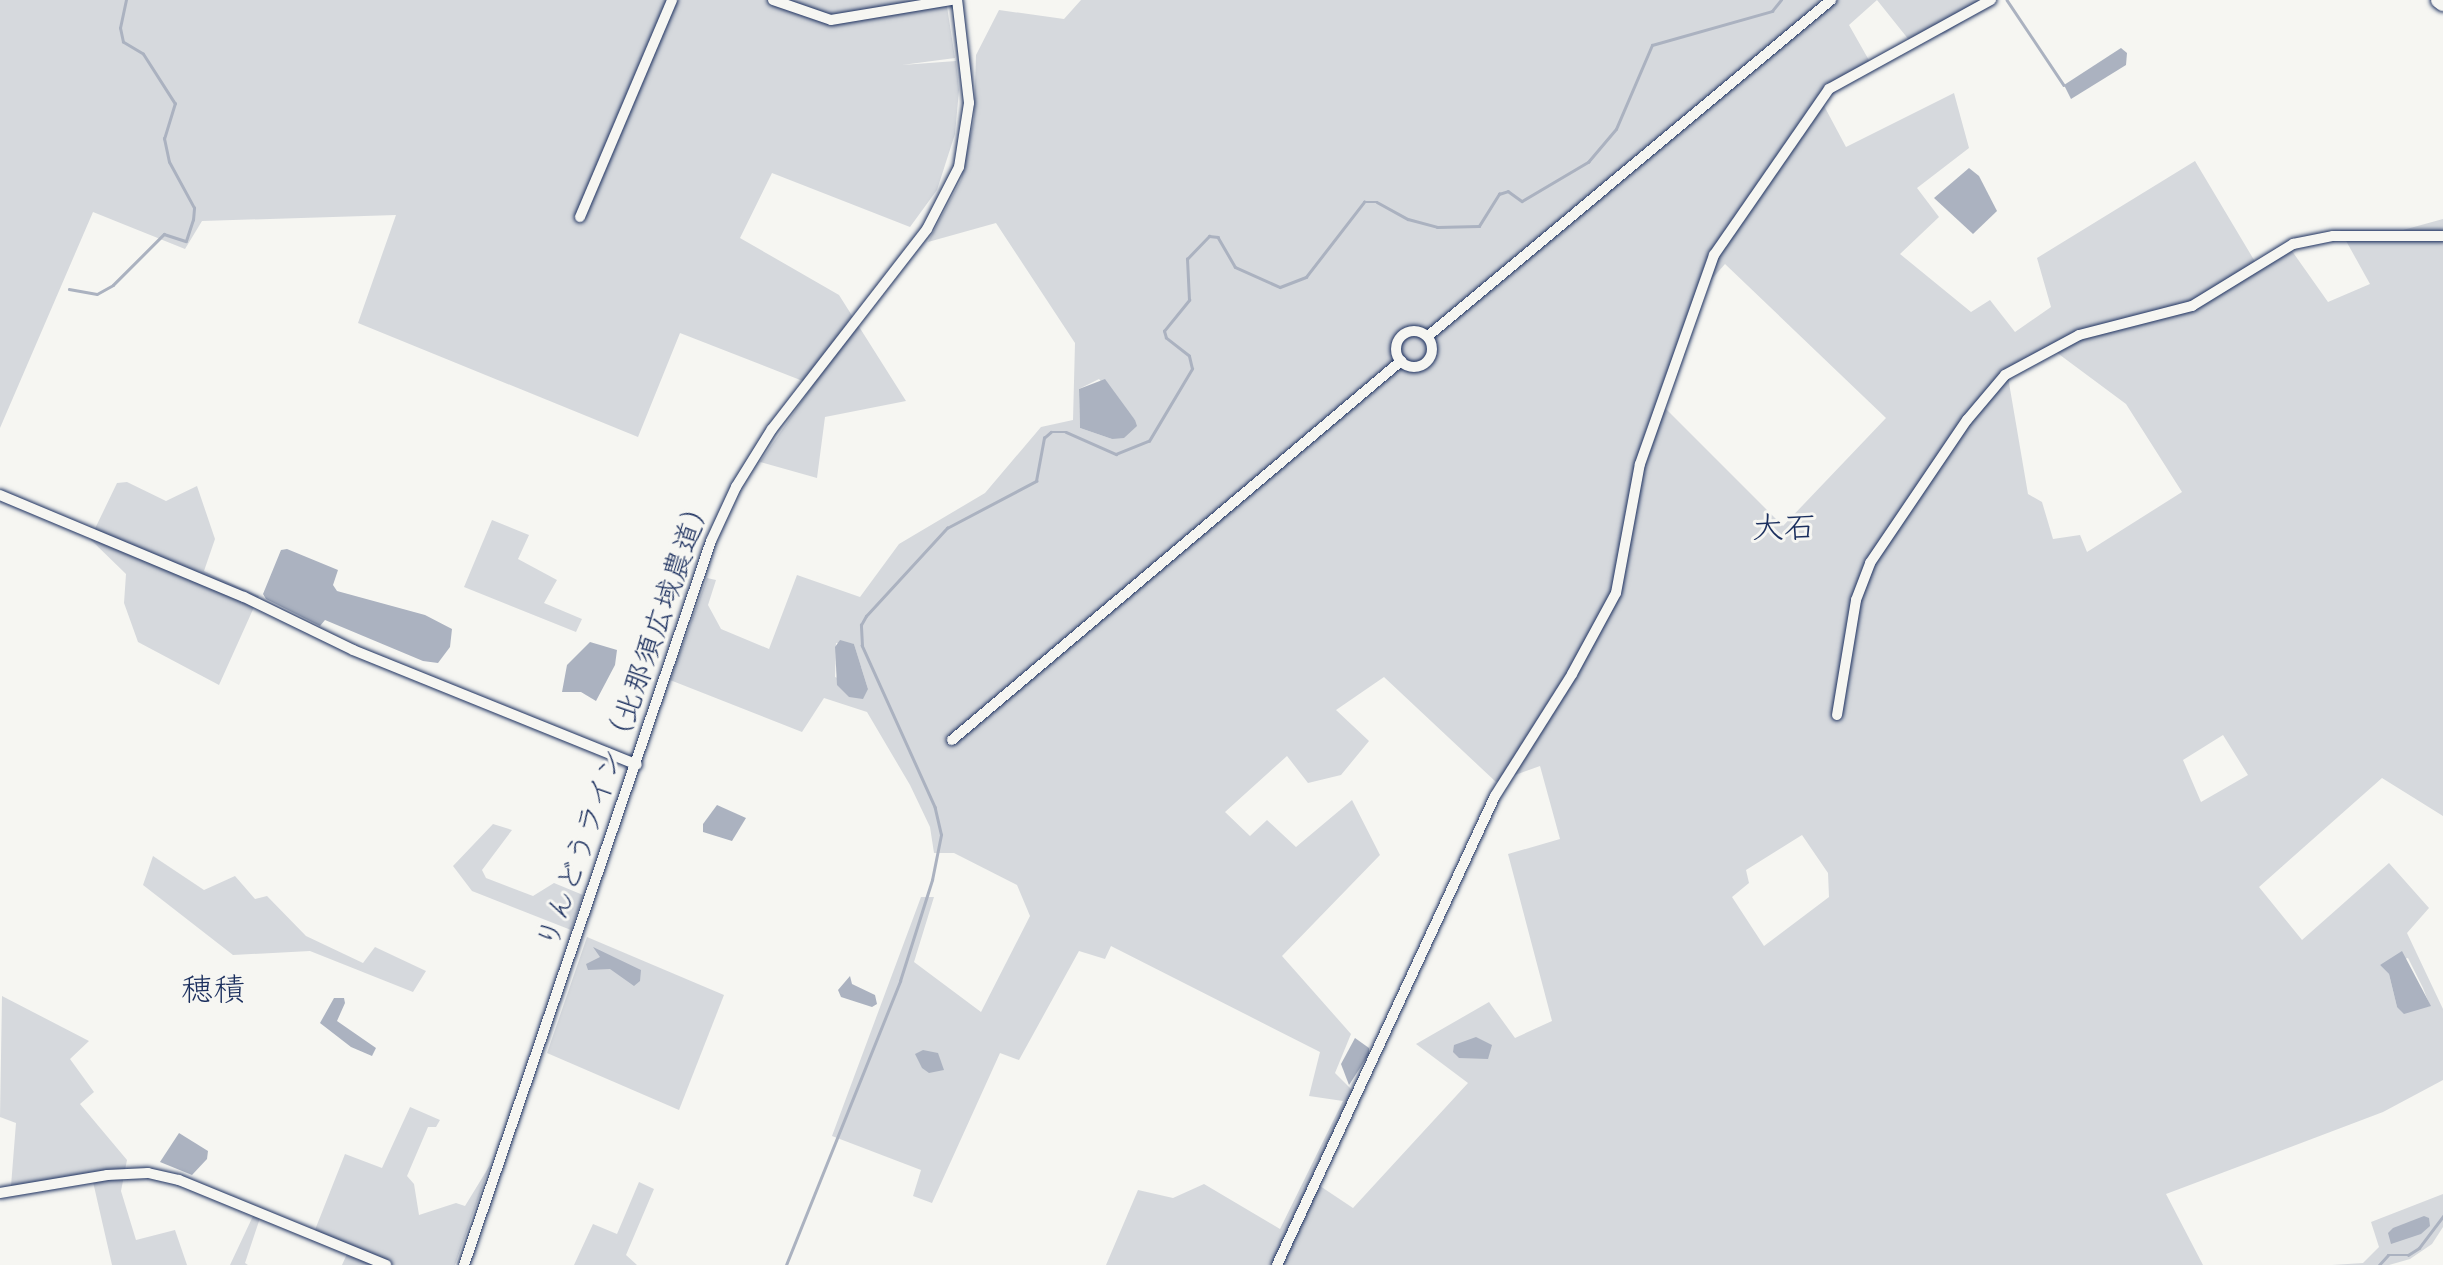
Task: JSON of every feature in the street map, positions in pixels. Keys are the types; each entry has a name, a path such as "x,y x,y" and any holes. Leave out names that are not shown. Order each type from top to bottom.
{"street":[{"path":"580,217 671,0"},
{"path":"773,0 831,20 954,0"},
{"name":"りんどうライン（北那須広域農道）","path":"464,1265 637,765 711,541 736,487 772,429 927,229 959,167 969,103 954,0"},
{"path":"1428,336 1831,0"},
{"path":"1277,1265 1491,804 1573,674 1616,593 1640,464 1714,255 1829,89 1992,0"},
{"path":"1837,715 1856,600 1870,563 1967,420 2005,375 2079,335 2192,306 2293,244 2333,236 2443,236"},
{"path":"1418,330 1428,336 1433,347 1426,364 1413,367 1401,361 1396,345 1402,334 1418,330"},
{"path":"952,740 1401,361"},
{"path":"0,495 244,597 352,650 637,765"},
{"path":"0,1193 148,1173 179,1180 386,1265"}],"shaded area":[{"path":"0,0 946,0 955,58 902,65 956,61 959,90 955,134 937,190 910,227 772,173 740,238 839,295 906,401 825,417 817,478 760,462 813,385 680,333 638,437 358,323 396,215 202,221 185,249 93,212 0,428"},
{"path":"1081,0 1877,0 1849,25 1870,62 1822,102 1846,147 1954,93 1969,148 1917,188 1939,217 1900,254 1971,312 1990,300 2015,332 2051,307 2037,258 2195,161 2260,270 2292,251 2328,302 2370,284 2340,230 2403,230 2443,219 2443,816 2382,778 2259,887 2302,940 2389,863 2429,908 2407,933 2443,1009 2443,1080 2383,1112 2166,1194 2203,1265 1106,1265 1138,1190 1173,1198 1204,1184 1280,1229 1343,1101 1309,1096 1320,1052 1111,946 1105,959 1079,951 1019,1060 1000,1053 932,1203 913,1196 921,1170 832,1136 921,897 934,897 914,962 981,1012 1030,916 1017,885 954,853 934,853 930,827 910,785 867,712 824,698 802,732 670,680 707,578 716,580 708,605 721,629 769,649 797,575 860,597 899,544 985,493 1041,427 1073,420 1075,343 996,223 928,242 961,180 974,119 976,55 999,10 1064,19","holes":["1725,264 1886,418 1783,526 1664,407 1704,288","2056,352 2126,404 2182,492 2087,552 2080,535 2053,539 2042,502 2028,494 2008,377","1099,379 1135,420 1112,439 1080,428 1079,389","836,643 854,644 868,689 835,677","1384,677 1496,782 1540,766 1560,839 1508,854 1552,1021 1515,1038 1489,1002 1416,1044 1468,1083 1353,1208 1317,1184 1359,1097 1335,1073 1351,1034 1282,956 1380,855 1352,800 1296,847 1267,820 1250,836 1225,812 1287,756 1308,783 1341,775 1369,741 1336,710","2223,735 2248,775 2201,802 2183,760","1802,835 1828,873 1829,897 1764,946 1732,897 1749,883 1746,870","2408,958 2430,1006 2397,1007 2389,974 2380,965"]},
{"path":"1877,0 1994,0 1946,33 1909,40"},
{"path":"2121,48 2127,53 2126,65 2071,99 2064,85"},
{"path":"1969,168 1979,176 1997,211 1973,234 1934,198"},
{"path":"1105,379 1137,426 1124,438 1112,439 1080,428 1079,389"},
{"path":"127,482 166,501 197,486 215,539 204,571 259,596 219,685 138,642 124,603 126,574 90,539 117,483"},
{"path":"492,520 529,535 518,559 557,580 544,603 582,619 576,632 464,587"},
{"path":"287,549 338,570 333,585 337,591 425,615 452,629 450,647 438,663 423,661 325,620 320,626 266,599 263,594 281,550"},
{"path":"840,640 854,644 868,689 863,699 849,697 837,685 835,647"},
{"path":"590,642 617,650 615,665 596,701 581,692 562,692 567,665"},
{"path":"717,805 746,818 732,841 703,832 703,824"},
{"path":"493,824 512,830 482,870 486,878 533,896 554,883 583,895 571,930 472,891 453,866"},
{"path":"153,856 204,890 235,876 255,899 267,896 306,936 363,963 375,947 426,971 413,992 310,951 233,955 143,885"},
{"path":"587,937 724,995 679,1110 547,1053"},
{"path":"593,947 641,970 640,981 634,986 610,969 588,970 586,964 600,957"},
{"path":"2402,951 2431,1006 2404,1014 2397,1007 2389,974 2380,965"},
{"path":"850,976 852,984 875,995 877,1004 872,1007 841,997 838,990"},
{"path":"2,996 89,1041 70,1059 94,1092 80,1104 127,1160 121,1191 136,1240 175,1230 187,1265 112,1265 91,1173 11,1186 16,1123 0,1117"},
{"path":"334,998 344,998 345,1003 337,1021 376,1048 372,1056 351,1047 320,1023"},
{"path":"1476,1037 1492,1045 1488,1059 1459,1058 1453,1052 1454,1045"},
{"path":"1355,1038 1369,1048 1369,1054 1349,1085 1341,1064"},
{"path":"923,1050 938,1053 944,1070 929,1073 922,1068 915,1054"},
{"path":"410,1107 440,1120 436,1127 428,1127 407,1176 414,1184 419,1215 456,1203 465,1206 490,1165 455,1265 342,1265 347,1254 311,1240 345,1154 382,1168"},
{"path":"179,1133 208,1151 207,1159 192,1175 160,1162"},
{"path":"639,1182 654,1189 626,1255 637,1265 574,1265 593,1224 617,1234"},
{"path":"2443,1194 2443,1227 2432,1244 2410,1259 2389,1265 2332,1265 2363,1263 2379,1247 2371,1222"},
{"path":"253,1216 260,1218 245,1263 248,1265 230,1265"},
{"path":"2424,1216 2429,1218 2430,1226 2421,1234 2391,1244 2388,1233 2393,1228"}],"waterway":[{"path":"69,289 97,294 113,285 164,234 186,241 193,220 194,208 169,162 164,139 175,104 143,54 123,42 120,28 126,0"},
{"path":"786,1265 900,981 932,880 941,835 935,808 862,646 861,625 866,616 947,528 1036,481 1044,438 1051,432 1066,432 1116,454 1149,441 1192,369 1189,356 1166,338 1164,331 1189,300 1187,259 1209,236 1218,237 1235,267 1280,287 1306,277 1364,202 1377,202 1408,219 1437,227 1479,226 1499,194 1508,191 1522,201 1588,162 1616,129 1652,45 1772,11 1781,0"},
{"path":"2007,0 2064,85"},
{"path":"2379,1265 2388,1255 2408,1255 2419,1248 2443,1216"}],"district":[{"name":"大石","path":"1784,531"},
{"name":"穂積","path":"213,993"}]}
